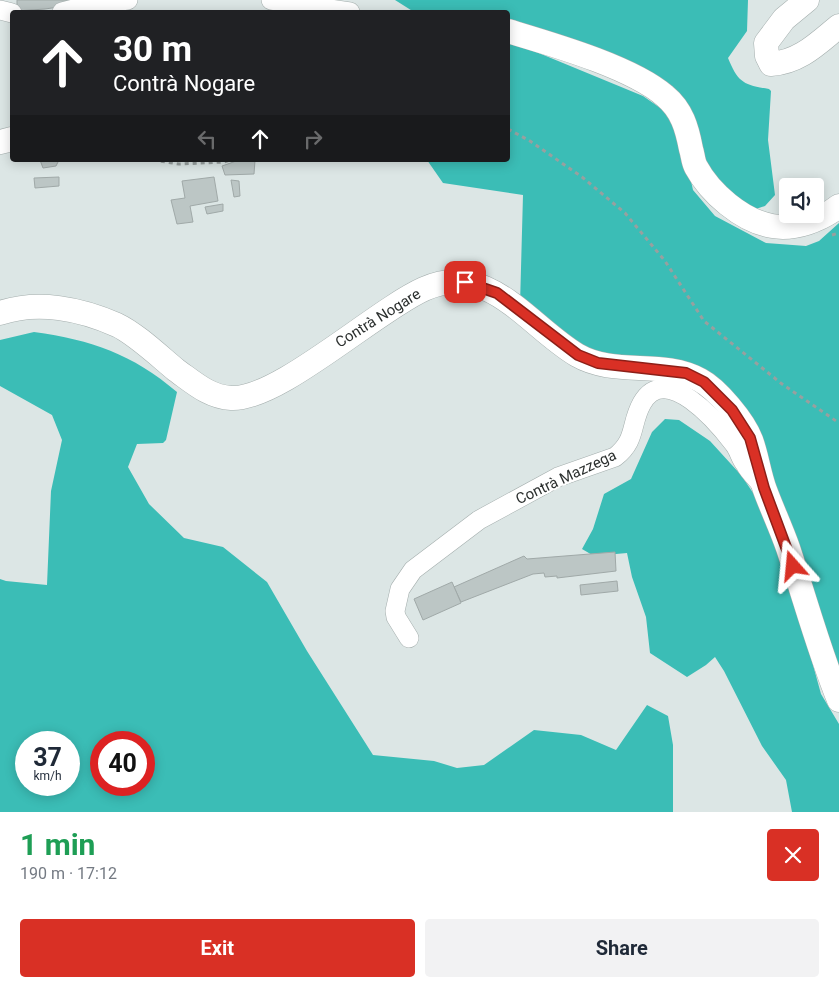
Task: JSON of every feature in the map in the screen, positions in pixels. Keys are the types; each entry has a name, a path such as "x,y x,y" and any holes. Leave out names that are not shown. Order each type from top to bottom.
{"street":[{"path":"70,10 89,5 128,0"},
{"path":"271,0 337,10"},
{"path":"807,0 784,19 766,43 767,56 771,64 786,63 805,54 839,26"},
{"path":"510,32 624,72 666,96 677,108 686,125 695,166 710,189 752,219 772,226 793,226 826,216 839,206"},
{"name":"Contrà Nogare","path":"0,313 19,307 44,306 68,310 118,326 206,392 229,398 245,398 264,391 394,305 424,289 442,283 465,282 497,293 578,355 598,363 686,373 704,382 732,410 750,438 764,488 788,548 821,656 839,700"},
{"name":"Contrà Mazzega","path":"409,638 396,617 395,610 400,589 413,570 436,550 486,516 558,478 615,457 622,451 632,435 642,403 655,390 663,388 679,392 710,416 735,445 745,464 764,488"}],"path":[{"path":"510,130 530,141 582,177 625,213 665,261 704,321 782,384 839,423"},
{"path":"166,162 179,164 224,162"}],"shaded area":[{"path":"395,0 748,0 747,31 728,58 742,81 771,91 768,140 775,195 765,206 744,213 705,171 695,131 632,84 510,39 510,10 411,10"},
{"path":"510,44 529,49 643,96 669,114 680,132 693,190 715,216 766,243 806,246 819,241 839,223 839,696 711,383 583,349 520,305 523,195 443,183 428,162 510,162"},
{"path":"34,332 93,344 127,358 177,392 166,440 163,443 137,444 128,467 149,504 184,538 223,547 267,582 307,651 373,755 434,761 457,768 484,765 534,730 581,735 616,750 647,705 668,716 673,745 673,812 0,812 0,579 47,585 51,491 62,440 52,415 0,386 0,340"},
{"path":"665,419 679,420 710,441 741,475 762,506 782,552 821,694 839,724 839,812 792,812 786,780 762,746 715,657 687,677 650,653 646,617 632,577 627,553 594,556 582,549 593,529 604,494 631,479 652,432"}],"building":[{"path":"17,0 107,0 45,9 17,10"},
{"path":"41,162 58,162 56,166 43,168"},
{"path":"233,162 255,162 254,174 225,175 222,166"},
{"path":"59,177 59,186 35,188 34,178"},
{"path":"214,177 218,201 190,206 193,222 177,224 171,200 185,198 182,181"},
{"path":"231,180 239,181 240,196 234,197"},
{"path":"223,204 223,211 207,214 205,207"},
{"path":"615,552 616,571 557,578 557,576 545,577 544,573 533,574 461,602 454,587 524,556 527,559"},
{"path":"617,581 618,591 581,595 580,585"},
{"path":"452,582 461,603 423,620 414,599"}],"route":[{"path":"465,282 497,293 578,355 598,363 622,367 686,373 704,382 732,410 750,438 764,488 788,548 793,566"}]}
